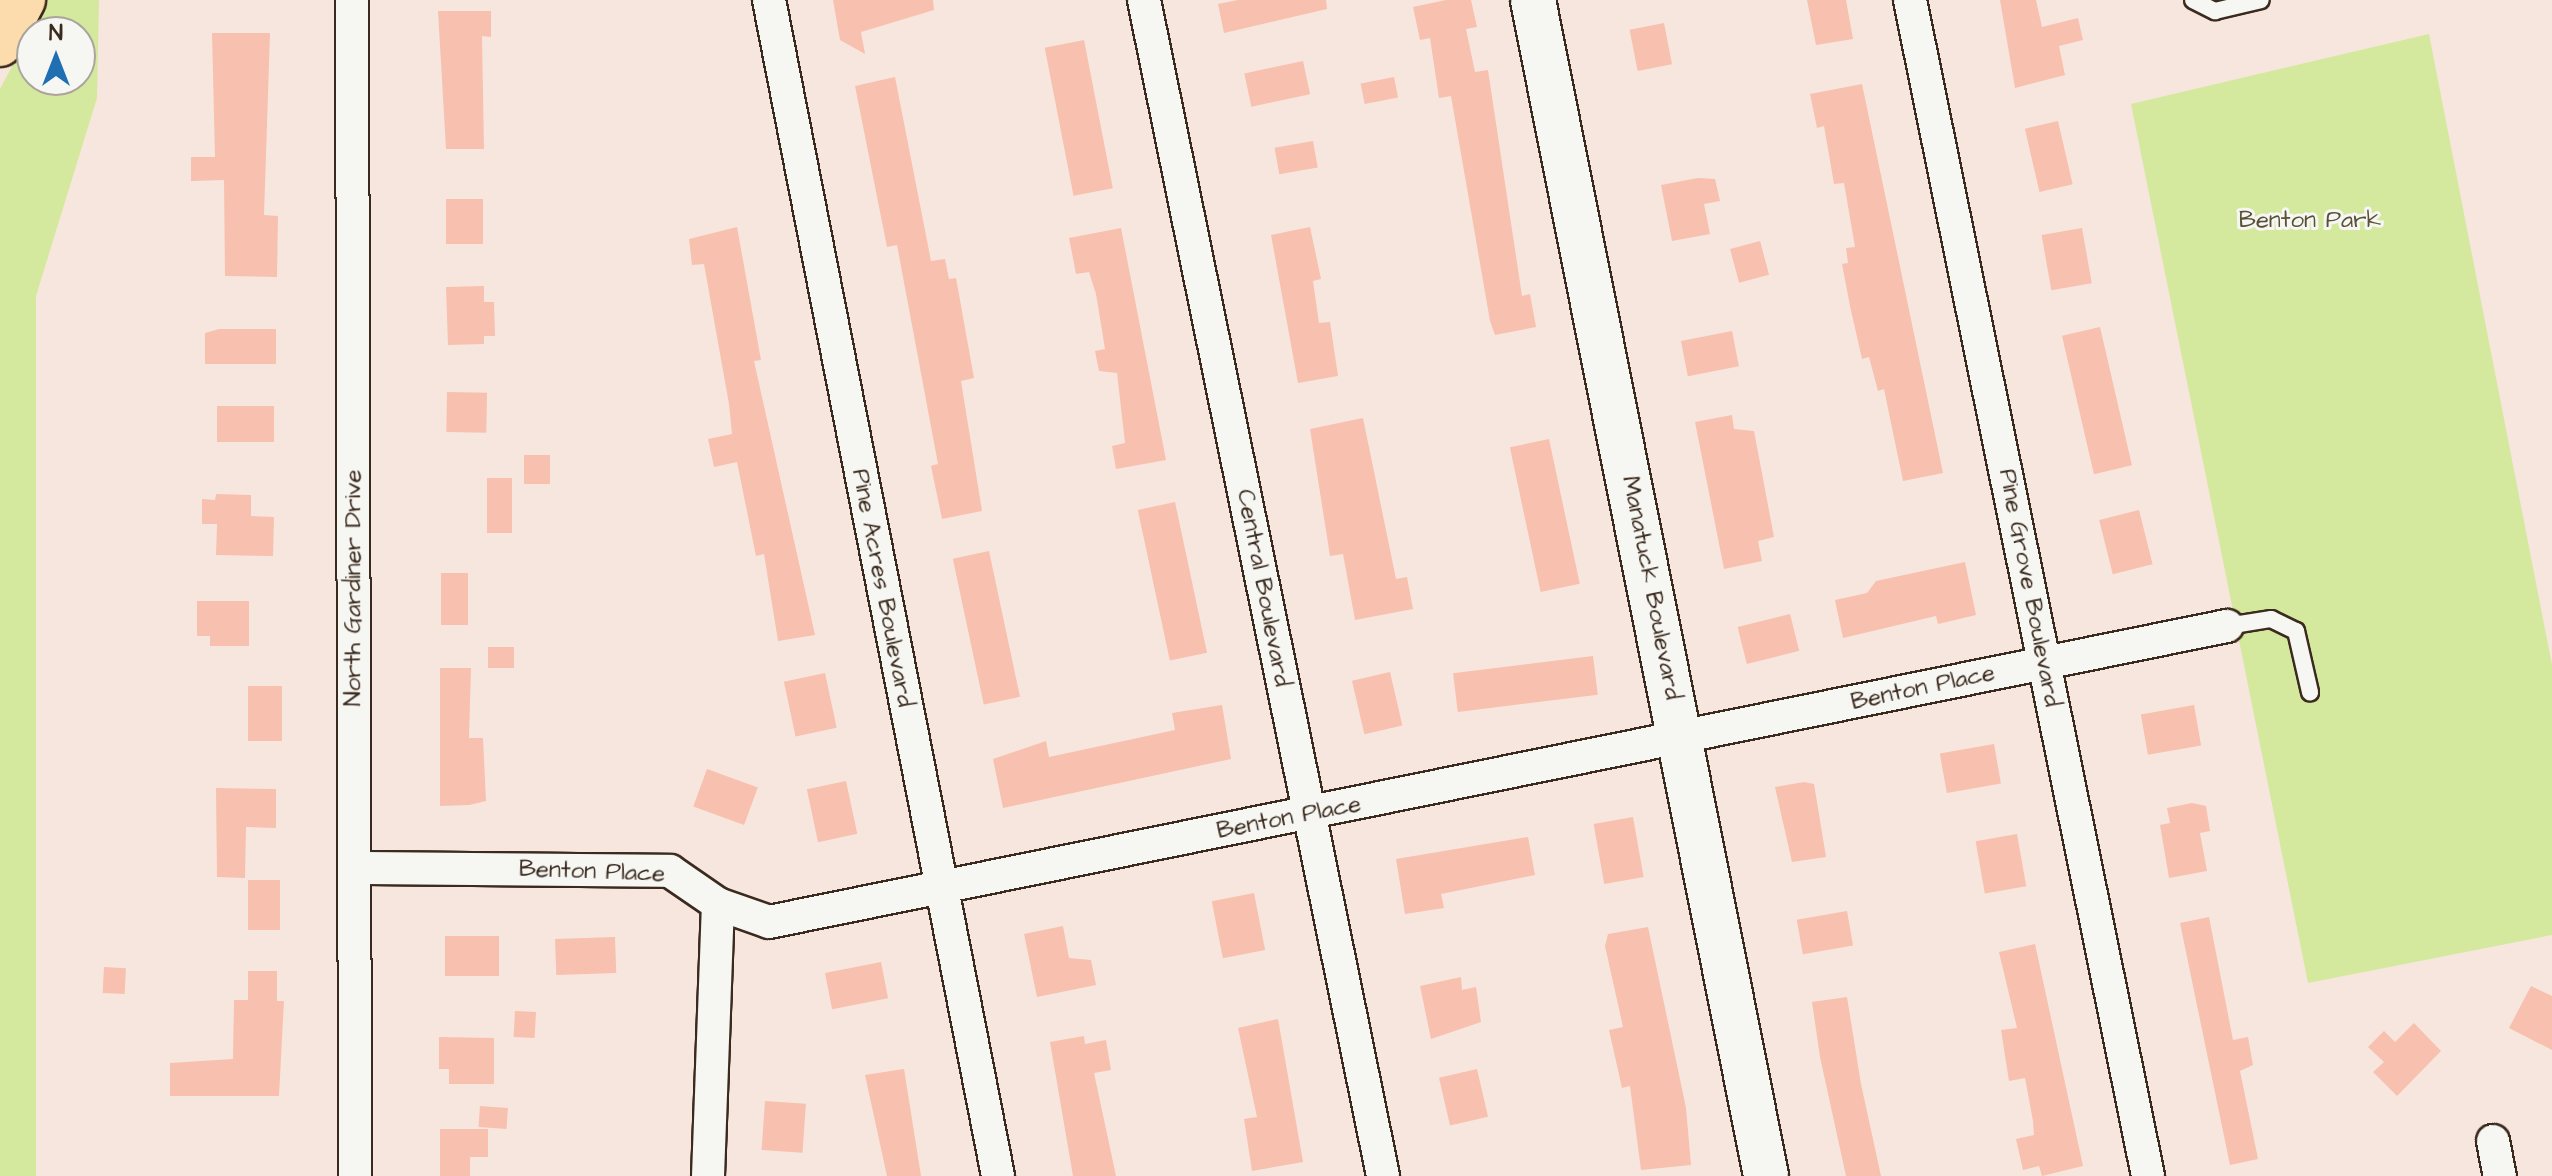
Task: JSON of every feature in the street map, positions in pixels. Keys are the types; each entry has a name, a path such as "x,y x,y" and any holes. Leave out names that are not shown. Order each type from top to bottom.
{"highway":[{"path":"0,44 23,0"}],"street":[{"name":"North Gardiner Drive","path":"352,0 355,1176"},
{"name":"Pine Acres Boulevard","path":"769,0 939,887 998,1176"},
{"name":"Central Boulevard","path":"1144,0 1383,1176"},
{"name":"Manatuck Boulevard","path":"1533,0 1766,1176"},
{"name":"Pine Grove Boulevard","path":"1910,0 2148,1176"},
{"name":"Benton Place","path":"355,868 670,871 718,904 769,922 2227,626"},
{"path":"708,1176 718,904"},
{"path":"2493,1141 2500,1176"}],"lane":[{"path":"2193,0 2215,11 2261,0"},
{"path":"2227,626 2271,619 2296,631 2310,692"}],"green space":[{"path":"47,0 99,0 97,98 36,296 36,1176 0,1176 0,89 16,59 16,96 96,96 96,16 39,16"},
{"name":"Benton Park","path":"2429,34 2552,665 2552,935 2308,983 2131,104"}],"building":[{"path":"833,0 933,0 934,10 861,32 865,54 840,40"},
{"path":"1238,0 1326,0 1327,9 1224,33 1218,4"},
{"path":"1446,0 1471,0 1477,27 1466,29 1475,72 1488,70 1522,296 1530,294 1536,327 1495,335 1490,321 1451,96 1439,98 1430,38 1420,40 1413,7"},
{"path":"1807,0 1846,0 1853,39 1816,45"},
{"path":"2000,0 2036,0 2042,27 2078,18 2083,40 2059,46 2065,75 2015,88"},
{"path":"438,11 491,11 491,37 482,36 484,149 446,149"},
{"path":"1664,23 1672,64 1638,71 1630,30"},
{"path":"212,33 270,33 264,215 278,216 277,277 225,276 224,180 191,181 191,157 215,157"},
{"path":"1084,40 1113,188 1074,196 1045,48"},
{"path":"1303,61 1310,94 1251,107 1244,73"},
{"path":"895,77 931,261 945,259 949,279 956,278 974,378 961,381 982,511 942,519 931,466 938,464 897,245 887,247 855,86"},
{"path":"1394,77 1398,98 1365,104 1361,83"},
{"path":"1862,84 1943,473 1903,481 1884,389 1878,391 1869,357 1862,359 1850,306 1842,264 1848,263 1846,248 1855,247 1844,183 1834,184 1824,126 1817,128 1810,94"},
{"path":"2058,121 2073,184 2039,192 2025,129"},
{"path":"1313,141 1318,168 1279,174 1275,148"},
{"path":"1698,178 1715,179 1720,201 1704,204 1710,234 1672,241 1661,185"},
{"path":"446,199 483,199 483,244 446,244"},
{"path":"737,227 761,360 754,361 815,635 778,641 764,554 756,556 737,462 714,467 708,439 732,434 704,264 692,265 689,239"},
{"path":"1310,227 1321,279 1313,281 1319,323 1330,322 1338,376 1298,383 1271,235"},
{"path":"1121,228 1166,460 1116,469 1112,446 1125,443 1117,373 1099,371 1095,351 1105,349 1096,294 1089,272 1076,274 1069,238"},
{"path":"2082,228 2092,283 2051,290 2042,235"},
{"path":"1760,241 1769,275 1739,283 1730,249"},
{"path":"484,286 484,302 494,302 495,336 484,336 484,344 448,345 446,287"},
{"path":"2100,327 2132,465 2094,474 2062,336"},
{"path":"219,329 276,329 276,364 205,364 205,333"},
{"path":"1732,331 1739,366 1688,376 1681,341"},
{"path":"447,392 487,393 486,433 446,432"},
{"path":"217,406 274,406 274,442 217,442"},
{"path":"1732,415 1734,429 1754,431 1774,537 1758,541 1762,561 1724,569 1695,422"},
{"path":"1363,418 1396,579 1407,577 1413,609 1355,620 1343,554 1330,556 1310,429"},
{"path":"1549,439 1580,584 1541,592 1510,447"},
{"path":"524,455 550,455 550,484 524,484"},
{"path":"487,478 512,478 512,533 487,533"},
{"path":"216,494 251,495 251,516 274,517 273,556 216,555 217,524 202,524 202,499 215,500"},
{"path":"1175,502 1207,653 1170,661 1138,510"},
{"path":"2139,510 2153,564 2113,574 2099,520"},
{"path":"989,551 1020,697 984,704 953,559"},
{"path":"1965,562 1976,615 1938,624 1936,616 1843,638 1835,600 1867,593 1876,581"},
{"path":"441,573 468,573 468,625 441,625"},
{"path":"197,601 249,601 249,646 210,646 210,636 197,636"},
{"path":"1790,614 1799,651 1747,664 1738,627"},
{"path":"488,647 514,647 514,668 488,668"},
{"path":"1593,656 1598,695 1458,712 1453,673"},
{"path":"440,668 471,668 469,738 483,738 486,801 440,806"},
{"path":"1390,672 1402,726 1364,734 1352,681"},
{"path":"825,673 837,728 796,737 784,682"},
{"path":"248,686 282,686 282,741 248,741"},
{"path":"1222,705 1231,759 1003,808 993,759 1046,741 1049,757 1175,730 1172,713"},
{"path":"2194,705 2201,745 2148,755 2141,714"},
{"path":"1994,744 2001,783 1947,793 1940,754"},
{"path":"707,769 758,787 744,825 693,807"},
{"path":"846,781 857,834 818,842 807,789"},
{"path":"1804,782 1814,784 1826,857 1792,862 1775,787"},
{"path":"216,788 276,789 276,828 246,827 245,878 217,877"},
{"path":"2192,803 2206,806 2210,831 2200,833 2207,871 2169,878 2160,825 2170,823 2167,808"},
{"path":"1633,817 1644,877 1604,884 1594,824"},
{"path":"2017,834 2026,886 1985,893 1976,841"},
{"path":"1528,837 1535,875 1441,894 1444,908 1405,914 1396,859"},
{"path":"248,880 280,880 280,930 248,930"},
{"path":"1254,893 1265,950 1223,958 1212,901"},
{"path":"1847,911 1853,945 1803,954 1797,920"},
{"path":"2209,917 2233,1040 2248,1037 2253,1065 2240,1071 2258,1159 2230,1165 2180,923"},
{"path":"1063,926 1069,958 1091,960 1096,985 1037,997 1024,934"},
{"path":"1648,927 1686,1108 1691,1165 1641,1170 1630,1086 1622,1088 1609,1030 1623,1027 1605,946 1608,934"},
{"path":"445,936 499,936 499,976 445,976"},
{"path":"615,937 616,973 556,975 555,939"},
{"path":"2035,944 2083,1166 2042,1176 2039,1166 2023,1170 2016,1139 2034,1135 2033,1121 2025,1078 2009,1081 2001,1030 2017,1028 1999,952"},
{"path":"881,962 888,998 832,1009 825,973"},
{"path":"104,967 126,968 125,994 103,993"},
{"path":"248,971 277,971 277,1001 284,1001 279,1096 170,1096 170,1063 233,1059 234,1000 248,1000"},
{"path":"1461,977 1462,990 1476,987 1481,1022 1431,1039 1420,986"},
{"path":"2531,986 2552,996 2552,1050 2509,1028"},
{"path":"1847,997 1861,1084 1881,1176 1846,1176 1820,1057 1812,1002"},
{"path":"515,1011 536,1012 535,1038 514,1037"},
{"path":"1278,1019 1303,1162 1252,1171 1244,1119 1257,1117 1238,1028"},
{"path":"2414,1023 2441,1051 2397,1096 2373,1072 2384,1062 2368,1047 2384,1031 2395,1042"},
{"path":"1084,1036 1085,1044 1106,1040 1111,1070 1094,1073 1116,1176 1073,1176 1050,1042"},
{"path":"439,1037 494,1038 494,1084 449,1084 449,1069 439,1069"},
{"path":"904,1069 921,1176 887,1176 865,1075"},
{"path":"1477,1069 1488,1117 1450,1126 1439,1078"},
{"path":"765,1101 806,1104 802,1153 762,1150"},
{"path":"480,1106 508,1108 506,1129 479,1127"},
{"path":"440,1129 488,1129 488,1157 470,1157 470,1176 440,1176"}]}
